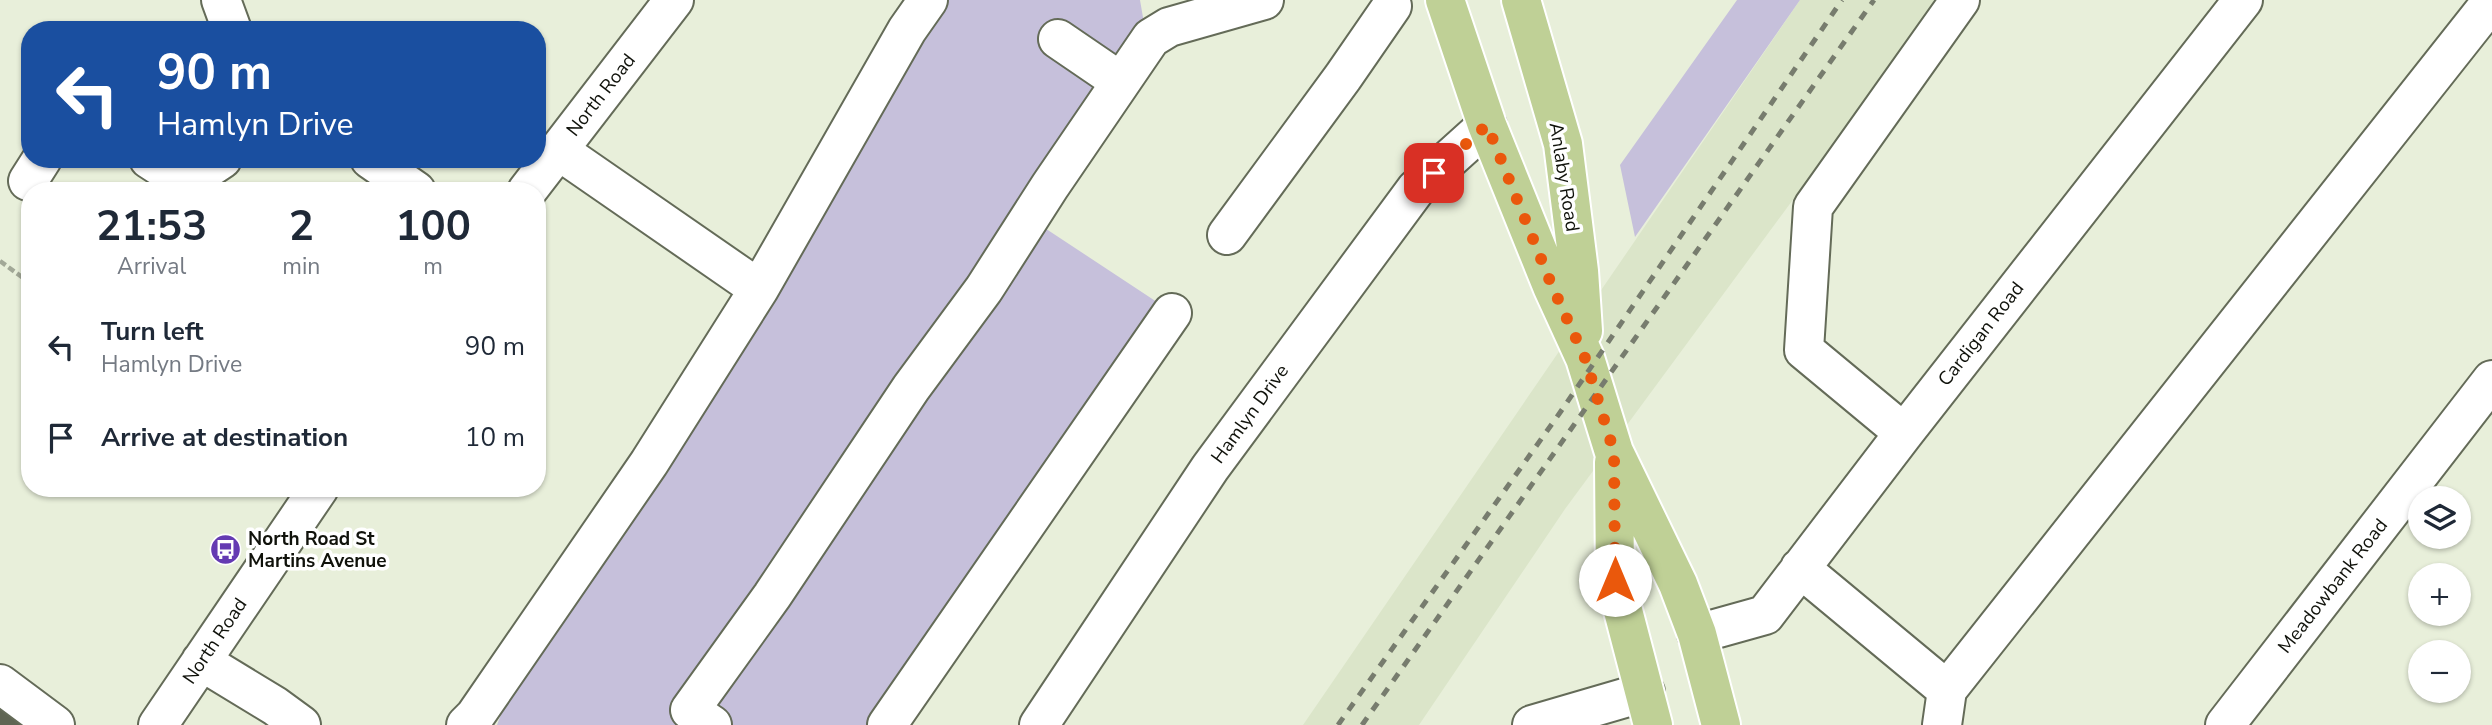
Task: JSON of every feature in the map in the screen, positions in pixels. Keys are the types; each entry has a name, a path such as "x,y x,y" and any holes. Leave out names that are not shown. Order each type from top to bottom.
{"main road":[{"name":"Anlaby Road","path":"1445,0 1487,125 1552,286 1585,358 1614,452 1678,583 1697,634 1721,725"},
{"name":"Anlaby Road","path":"1521,0 1563,144 1579,271 1585,358"},
{"name":"Anlaby Road","path":"1614,452 1615,580 1649,709"}],"street":[{"path":"221,0 229,21"},
{"name":"North Road","path":"546,166 674,0"},
{"path":"466,725 475,716 649,463 759,289 907,30 928,0"},
{"path":"712,725 691,710 772,596 911,388 984,289 1151,38 1169,27 1264,0"},
{"path":"1904,433 1804,350 1813,207 1960,0"},
{"name":"Cardigan Road","path":"1697,634 1765,615 2243,0"},
{"path":"1800,568 1944,708 2492,1"},
{"path":"1227,235 1343,77 1393,2"},
{"path":"1058,39 1121,82"},
{"name":"Hamlyn Drive","path":"1039,725 1210,468 1416,189 1487,125"},
{"path":"558,150 759,289"},
{"path":"163,168 184,182"},
{"path":"188,182 208,168"},
{"path":"383,168 403,182"},
{"name":"North Road","path":"534,182 544,168"},
{"path":"887,725 1172,313"},
{"name":"Meadowbank Road","path":"2225,725 2492,380"},
{"name":"North Road","path":"158,725 314,497"},
{"path":"201,662 275,706 300,725"},
{"path":"0,684 55,725"},
{"path":"1532,725 1649,709"}],"path":[{"path":"0,261 21,276"}],"shaded area":[{"path":"940,0 1140,0 1146,35 1022,213 1166,308 878,725 497,725 515,677"},
{"path":"1737,0 1800,0 1635,237 1620,165"},
{"path":"1800,0 1940,0 1565,509 1419,725 1303,725"}],"building":[{"path":"0,694 42,725 0,725"}],"railway":[{"path":"1338,725 1559,414 1842,0"},
{"path":"1362,725 1874,0"}],"place":[{"name":"North Road St Martins Avenue","path":"225,550"}],"route":[{"path":"1434,173 1487,125 1552,286 1585,358 1614,452 1615,580"}]}
